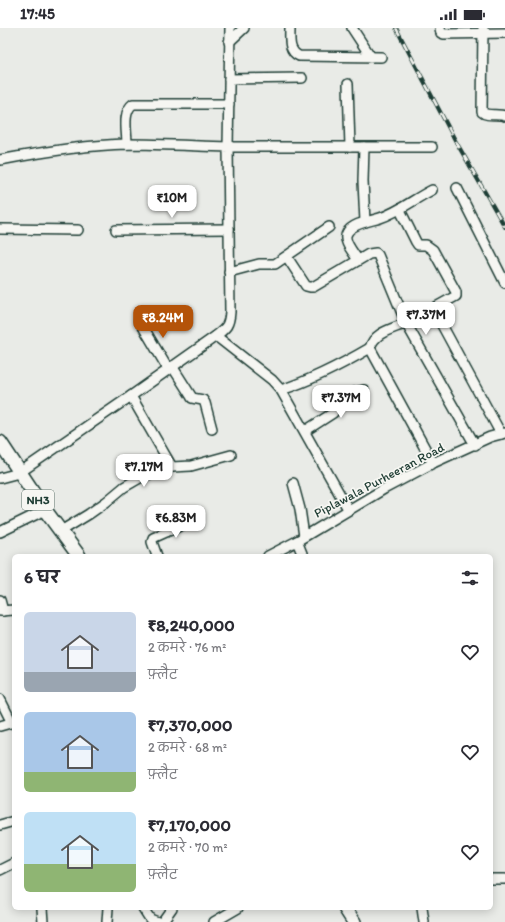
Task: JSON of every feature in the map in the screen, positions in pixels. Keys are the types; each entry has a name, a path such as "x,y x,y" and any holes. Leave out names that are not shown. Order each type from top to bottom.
{"highway":[{"name":"NH3","path":"0,442 19,473 77,554"},
{"path":"346,910 354,922"}],"street":[{"path":"0,478 10,477 19,473 216,336 229,322 228,146 230,28"},
{"path":"229,42 244,28"},
{"path":"290,28 291,50 294,54 299,56 381,57"},
{"path":"352,28 371,57"},
{"path":"440,28 441,33 444,34 465,31 505,33"},
{"path":"483,31 482,112 486,114 505,116"},
{"path":"229,79 302,78"},
{"path":"348,84 350,147"},
{"path":"127,144 126,115 130,106 133,104 229,104"},
{"path":"0,160 68,149 127,144 432,147"},
{"path":"364,147 363,181 365,222"},
{"path":"457,188 505,283"},
{"path":"358,260 347,243 346,233 349,230 356,225 381,218 400,210 412,201 432,190"},
{"path":"400,210 418,245 430,247 433,250 456,292 456,296 436,307 436,314 503,433"},
{"path":"229,272 259,264 272,265 287,257 329,227"},
{"path":"0,229 78,230"},
{"path":"116,230 229,229"},
{"path":"287,257 306,286 313,287 358,260 373,253 378,255 406,323 475,445"},
{"path":"139,320 190,396 192,398 203,400 212,429"},
{"path":"281,390 333,369 370,348 374,338 406,323"},
{"path":"216,336 272,380 281,390 348,509"},
{"path":"370,348 433,463"},
{"path":"305,431 333,413 334,410 331,401 333,398 364,390"},
{"path":"131,396 172,467"},
{"name":"Piplawala Purheeran Road","path":"272,554 300,539 348,509 433,463 503,433"},
{"path":"61,531 89,514 124,487 143,476 159,470 172,467 191,466 231,455"},
{"path":"293,483 298,499 300,539 303,554"},
{"path":"0,532 45,510"},
{"path":"156,554 152,542 153,538 193,520"},
{"path":"0,600 1,611 12,610"},
{"path":"0,699 12,720"},
{"path":"0,726 12,722"},
{"path":"0,825 12,822"},
{"path":"0,870 12,864"},
{"path":"493,879 505,879"},
{"path":"42,910 43,922"},
{"path":"107,922 108,910"},
{"path":"144,910 150,919 158,922"},
{"path":"162,922 171,910"},
{"path":"214,922 235,910"},
{"path":"422,910 424,922"}],"railway":[{"path":"396,28 455,140 505,227"}]}
